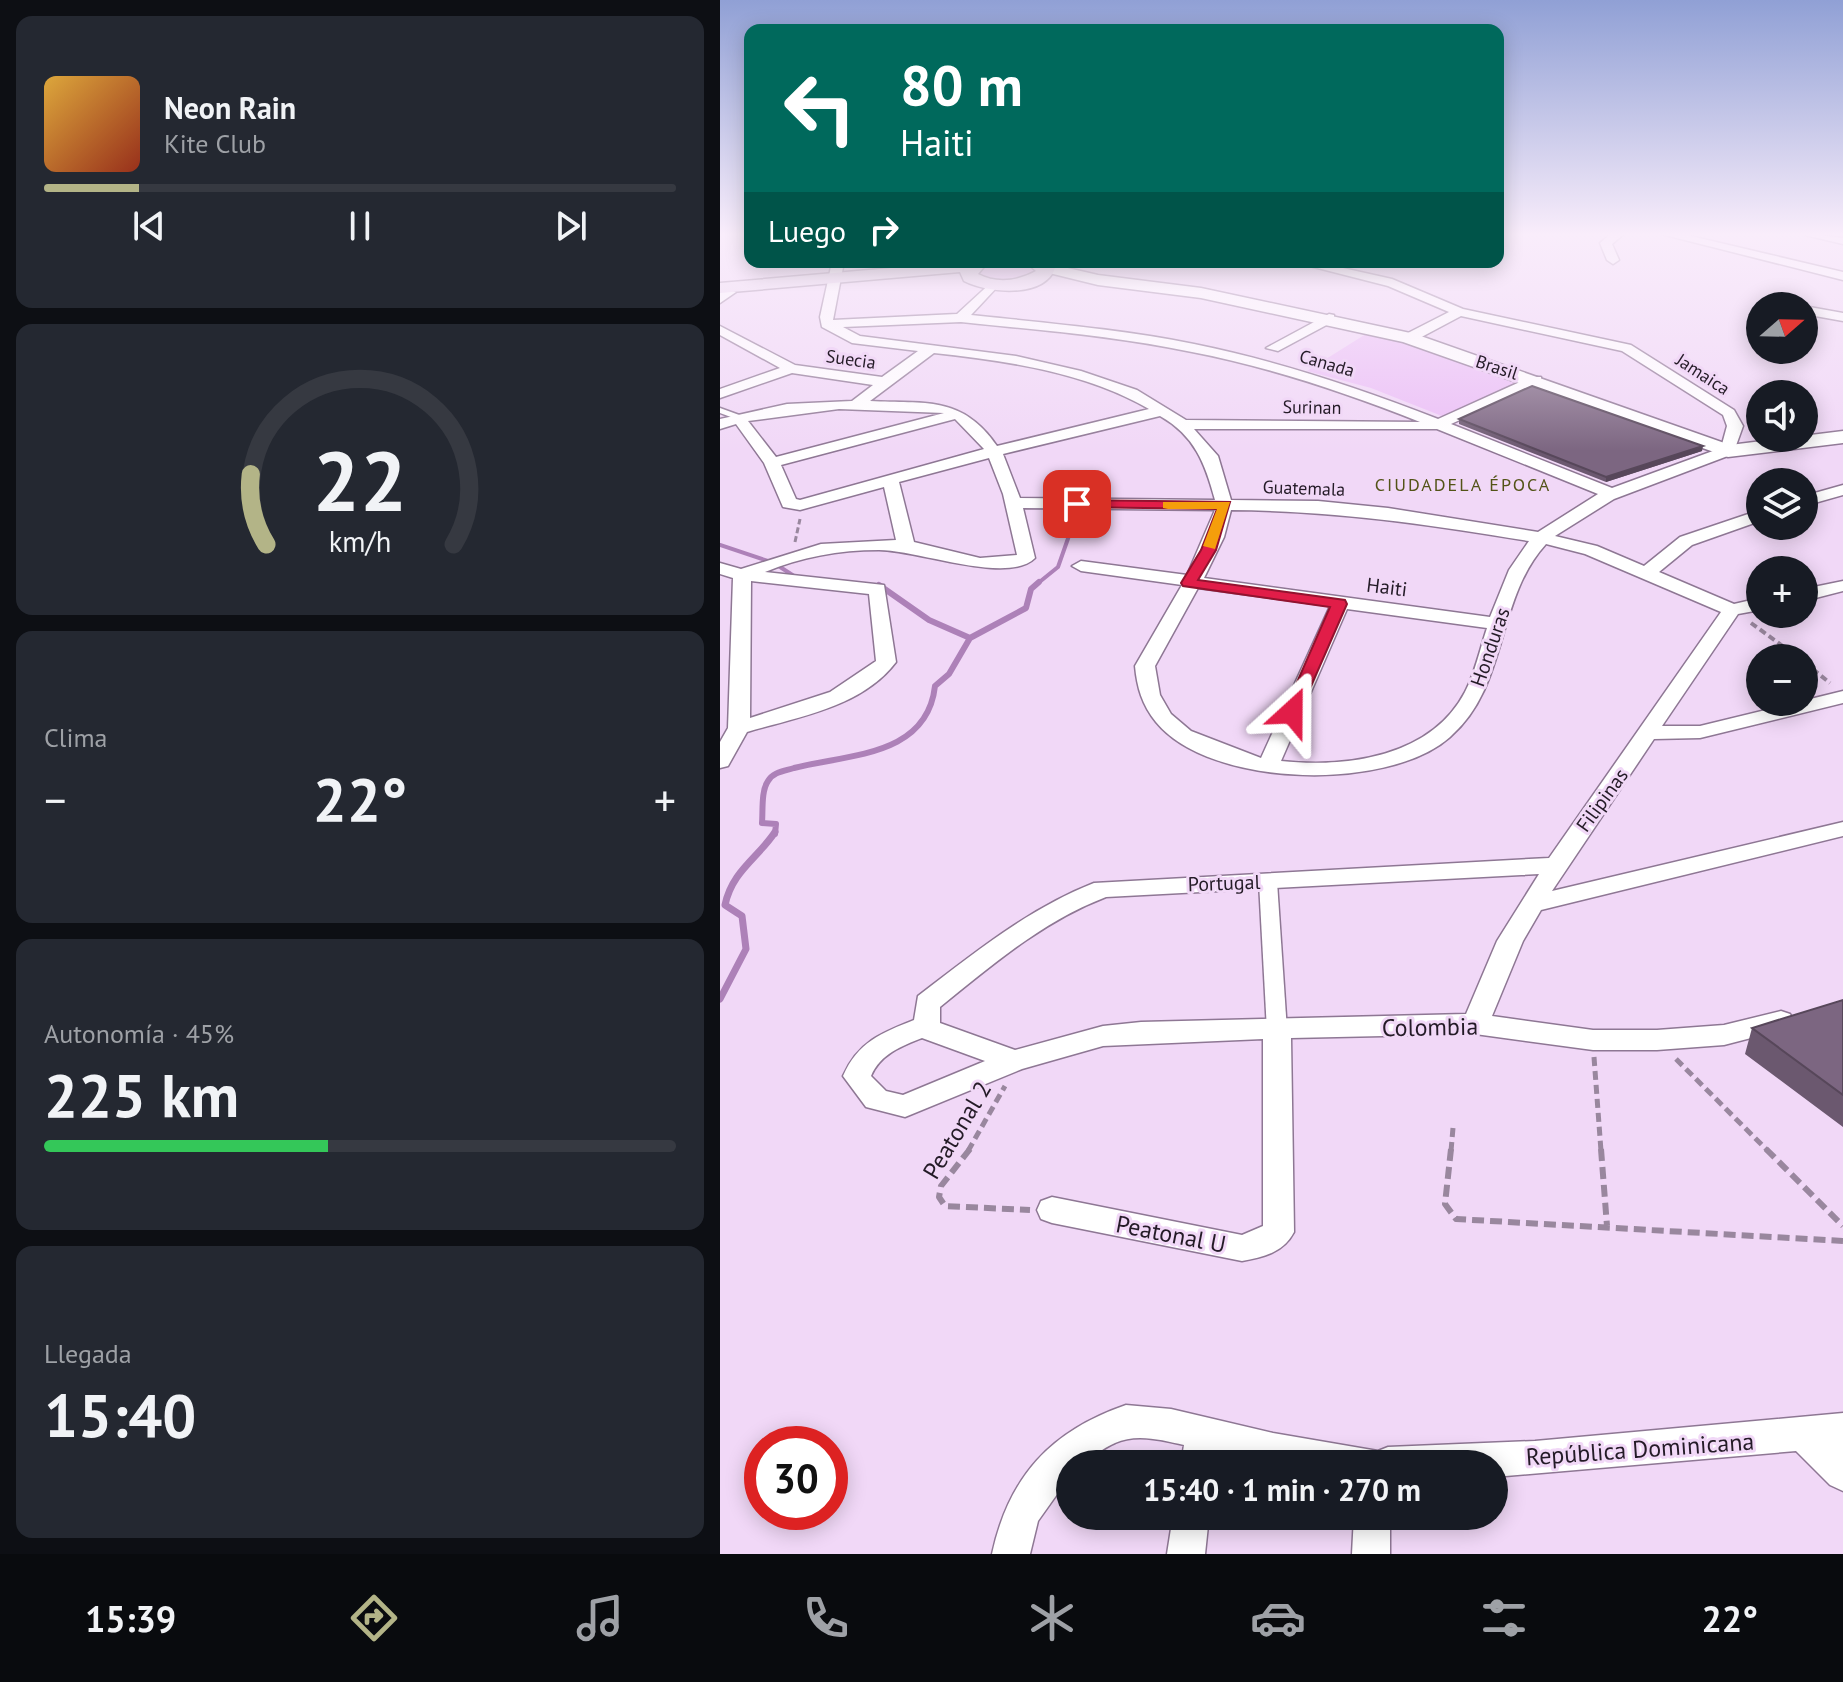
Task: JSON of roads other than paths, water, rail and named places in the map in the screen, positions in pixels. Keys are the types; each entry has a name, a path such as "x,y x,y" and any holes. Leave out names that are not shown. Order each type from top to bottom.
{"street":[{"path":"830,306 827,324 857,340 1081,375 1165,410 1209,452 1225,505 1209,550 1189,583"},
{"path":"961,318 973,306"},
{"name":"Brasil","path":"1265,306 1409,338 1536,380 1728,451 1843,437"},
{"name":"Jamaica","path":"1444,306 1459,312 1610,343 1641,355 1729,413 1735,426 1728,451"},
{"path":"1409,338 1459,312"},
{"path":"1818,313 1843,317"},
{"name":"Canada","path":"827,324 961,318 1107,333 1195,348 1350,389 1609,493"},
{"path":"1273,348 1329,318"},
{"name":"Suecia","path":"720,330 791,369 885,382 929,350"},
{"path":"720,394 791,369"},
{"path":"1440,424 1536,380"},
{"path":"856,405 885,382"},
{"path":"720,424 739,418 827,404 947,409 960,414 995,451 1014,503 1026,558 1009,565 987,566 906,546 811,548 742,575"},
{"path":"739,418 772,463 789,503 800,505 995,451 1165,410"},
{"path":"772,463 960,414"},
{"name":"Surinan","path":"1183,424 1388,428 1440,424"},
{"path":"1541,538 1609,493 1728,451"},
{"path":"891,481 906,546"},
{"path":"1818,497 1843,490"},
{"name":"Guatemala","path":"1014,503 1318,506 1374,512 1541,538 1591,550 1732,610"},
{"path":"1647,573 1686,541 1746,520"},
{"name":"Honduras","path":"1189,583 1145,666 1146,688 1156,713 1195,743 1268,766 1357,766 1405,754 1446,734 1476,692 1497,624 1517,574 1541,538"},
{"name":"Haiti","path":"1081,566 1497,624"},
{"path":"720,568 742,575 878,589 886,662 870,680 840,696 739,728"},
{"path":"720,761 724,760 739,728 742,575"},
{"path":"1818,592 1843,586"},
{"path":"1268,766 1340,604"},
{"path":"1732,610 1746,607"},
{"name":"Filipinas","path":"1475,1024 1510,941 1556,865 1732,610"},
{"path":"1650,733 1700,732 1838,691"},
{"path":"1533,904 1843,829"},
{"name":"Portugal","path":"927,1014 1008,941 1084,895 1123,886 1268,882 1556,865"},
{"path":"1268,882 1277,1031"},
{"name":"Colombia","path":"927,1014 862,1059 857,1076 868,1096 888,1106 905,1106 1014,1061 1103,1036 1141,1032 1475,1024 1593,1040 1657,1040 1724,1035 1804,1013"},
{"path":"927,1014 932,1031 1014,1061"},
{"name":"Peatonal U","path":"1052,1210 1242,1248 1262,1244 1278,1232 1281,1222 1277,1031"},
{"path":"1011,1554 1031,1494 1078,1444 1128,1421 1201,1448 1242,1450"},
{"name":"República Dominicana","path":"1508,1459 1805,1436 1843,1430"},
{"path":"1805,1436 1843,1473"},
{"path":"1186,1554 1189,1530"},
{"path":"1371,1554 1372,1530"}],"lane":[{"path":"720,410 739,418"}],"waterway":[{"path":"1037,584 1058,567 1071,530"},
{"path":"720,545 774,563 797,578"},
{"path":"970,638 1026,608 1031,589 1039,582"},
{"path":"879,585 929,620 970,638"},
{"path":"775,834 776,824 762,823 764,790 770,778 783,771 860,755 901,739 917,727 929,709 935,686 949,674 970,638"},
{"path":"720,999 746,949 742,916 725,905 728,893 739,874 775,832"}],"district":[{"name":"CIUDADELA ÉPOCA","path":"1463,484"}]}
